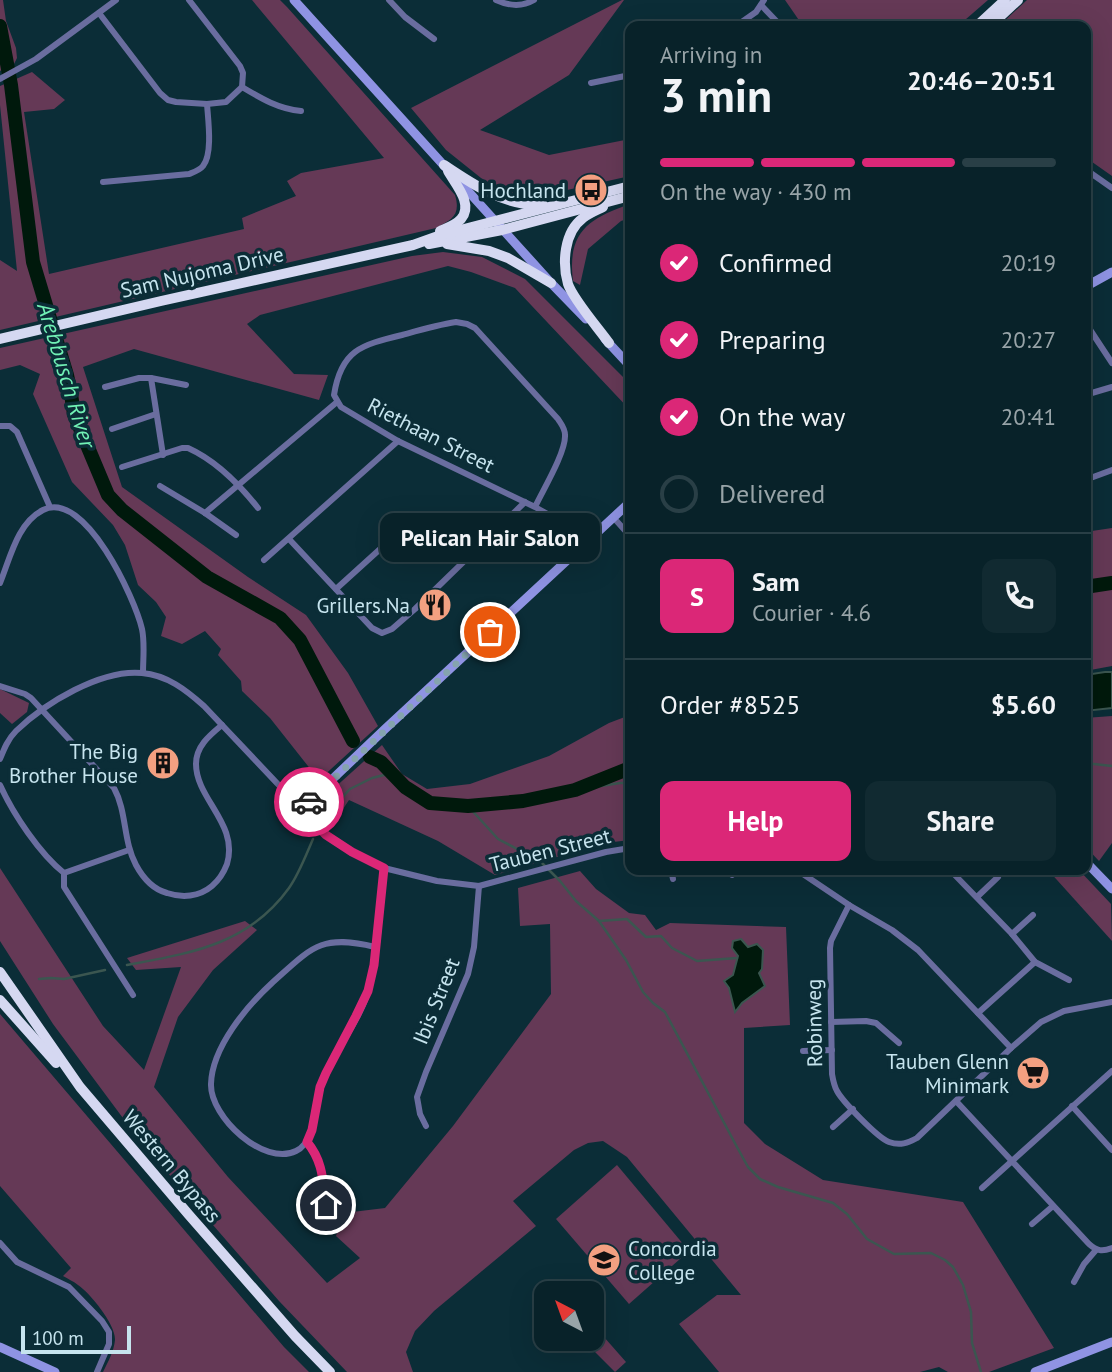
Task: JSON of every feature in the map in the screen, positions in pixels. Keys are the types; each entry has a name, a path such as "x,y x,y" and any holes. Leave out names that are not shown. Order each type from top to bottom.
{"highway":[{"path":"982,21 1005,0"},
{"path":"995,21 1017,0"},
{"path":"444,165 475,186 507,200 527,204 559,204"},
{"path":"413,245 458,222 464,213 464,197 444,165"},
{"name":"Sam Nujoma Drive","path":"413,245 442,243 559,204 625,187"},
{"name":"Sam Nujoma Drive","path":"0,339 413,245 442,235 498,226 625,197"},
{"path":"609,343 570,288 564,257 576,224 618,199"},
{"path":"442,243 489,251 508,258 551,283"},
{"path":"0,965 29,1015"},
{"name":"Western Bypass","path":"0,972 80,1087 188,1216 330,1372"},
{"path":"0,1000 80,1087"}],"main road":[{"path":"293,0 498,226 625,361"},
{"path":"1091,284 1112,272"},
{"path":"301,810 625,506"},
{"path":"1091,867 1112,890"},
{"path":"1035,1372 1112,1342"},
{"path":"0,1347 55,1372"}],"street":[{"path":"0,79 24,67 116,0"},
{"path":"99,13 168,100 207,104 226,102 243,87 243,73 189,0"},
{"path":"390,0 405,17 434,39"},
{"path":"496,0 512,5 534,0"},
{"path":"743,21 756,12 762,3 777,21"},
{"path":"591,83 625,76"},
{"path":"243,87 286,110 302,111"},
{"path":"103,182 189,174 203,166 209,150 207,104"},
{"path":"1091,174 1112,188"},
{"name":"Riethaan Street","path":"535,507 564,448 564,429 558,419 475,328 456,322 366,345 353,353 342,365 334,395 337,402 351,414 535,507 590,538"},
{"path":"1091,330 1112,363"},
{"path":"105,387 151,378 186,385"},
{"path":"151,378 163,455"},
{"path":"1091,393 1112,387"},
{"path":"205,513 337,402"},
{"path":"112,429 156,414"},
{"path":"0,426 10,426 17,432 50,507"},
{"path":"264,560 398,440"},
{"path":"122,467 188,448 240,485 258,508"},
{"path":"1091,478 1112,470"},
{"path":"160,486 236,535"},
{"path":"289,539 372,628 377,632 387,632 415,609 525,502"},
{"path":"0,583 20,532 34,516 50,507 64,509 74,515 109,554 137,612 143,632 143,673"},
{"path":"613,517 625,530"},
{"path":"336,589 400,531"},
{"name":"Tauben Street","path":"0,759 16,731 41,710 104,676 143,673 174,683 187,691 326,835 384,868 437,881 480,886 625,849"},
{"path":"0,686 31,698 114,788 136,865 158,891 174,895 187,897 212,886 221,877 229,857 228,837 198,779 196,766 202,744 222,725"},
{"path":"0,785 42,854 64,873 64,887 133,995"},
{"path":"64,873 130,850"},
{"path":"375,947 354,942 335,942 313,948 263,991 245,1010 230,1032 216,1059 211,1084 212,1095 221,1113 254,1146 283,1155 298,1151 307,1142 312,1130 320,1087 368,991 375,947 384,868"},
{"path":"672,875 673,879"},
{"path":"804,875 892,930 918,950 1011,1048"},
{"path":"955,875 1035,962 1069,980"},
{"path":"976,897 998,877"},
{"name":"Ibis Street","path":"426,1126 420,1114 417,1097 468,974 477,928 480,886"},
{"name":"Robinweg","path":"849,905 830,948 832,1074 836,1089 882,1139 898,1144 916,1138 1041,1022 1055,1014 1112,1002"},
{"path":"1012,934 1033,915"},
{"path":"978,1013 1035,962"},
{"path":"831,1022 872,1022 885,1029 899,1043"},
{"path":"803,1051 832,1050"},
{"path":"982,1188 1112,1071"},
{"path":"956,1101 1096,1250 1112,1248"},
{"path":"1072,1106 1112,1150"},
{"path":"833,1127 853,1109"},
{"path":"307,1142 321,1167 328,1222"},
{"path":"1032,1224 1052,1206"},
{"path":"0,1243 17,1262 69,1287 102,1321 109,1332 110,1344 97,1372"},
{"path":"1074,1282 1096,1250"}],"shaded area":[{"path":"0,0 3,0 17,58 14,64 0,71"},
{"path":"252,0 280,0 287,7 455,195 457,207 454,216 436,228 0,330 0,260 17,271 0,86 32,72 65,100 54,109 24,112 49,274 244,229 242,218 296,196 287,181 301,173 384,158"},
{"path":"624,0 569,75 480,130 549,155 625,140 625,177 531,198 502,190 481,178 446,150 411,108"},
{"path":"785,0 988,0 964,21 800,21"},
{"path":"1027,0 1112,0 1112,176 1091,161 1091,21 1004,21"},
{"path":"625,206 625,220 588,249 580,285 573,281 573,250 584,230 603,215"},
{"path":"443,252 482,257 525,279 625,379 625,405 515,288 448,266 260,315 247,324 294,374 328,375 319,400 134,349 83,367 122,487 306,615 348,673 378,726 319,780 270,718 242,691 241,681 218,655 221,649 205,631 182,644 161,636 166,617 156,602 138,585 125,545 113,525 72,482 33,394 40,374 20,365 0,370 0,348 412,256"},
{"path":"1112,528 1112,666 1091,670 1091,531"},
{"path":"1112,672 1112,708 1091,710 1091,674"},
{"path":"0,689 29,703 27,712 12,724 0,713"},
{"path":"1112,716 1112,843 1099,861 1091,852 1091,718"},
{"path":"625,717 625,841 605,843 495,875 438,841 349,800 335,821 329,823 319,811 332,790 382,745 402,774 427,789 470,784 549,756"},
{"path":"0,868 103,1026 144,1070 181,967 136,970 127,958 245,921 257,930 213,970 178,1017 154,1087 228,1177 327,1283 360,1258 336,1236 344,1213 385,1208 453,1126 551,994 550,924 520,926 518,888 580,871 596,889 629,913 645,915 656,930 670,923 786,927 790,1025 744,1028 744,1123 765,1144 823,1180 963,1202 1054,1348 989,1372 948,1372 939,1367 920,1372 719,1372 679,1324 717,1295 741,1295 627,1157 603,1141 588,1143 574,1150 513,1201 536,1226 434,1311 415,1331 406,1352 413,1372 347,1372 279,1301 140,1141 53,1024 0,941"},
{"path":"1053,875 1084,875 1111,904 1112,941"},
{"path":"741,939 748,947 757,944 763,950 762,969 759,973 765,986 742,1003 735,1012 729,988 724,981 733,975 738,956 732,948 733,941"},
{"path":"0,1014 284,1347 309,1372 103,1372 115,1340 107,1318 83,1289 63,1276 71,1268 0,1186"},
{"path":"617,1165 689,1251 629,1304 556,1219"},
{"path":"604,1337 626,1362 615,1372 594,1351 604,1351"}],"waterway":[{"name":"Arebbusch River","path":"0,26 11,85 33,262 67,375 74,414 108,495 122,510 207,577 280,618 300,640 353,741"},
{"name":"Arebbusch River","path":"1091,586 1112,583"},
{"name":"Arebbusch River","path":"370,757 381,762 405,787 430,803 468,806 523,801 575,790 625,770"},
{"path":"1091,764 1112,766"},
{"path":"326,815 350,789 372,778 392,773"},
{"path":"575,790 625,783"},
{"path":"468,806 498,839 540,861 576,901 599,921 626,960 643,992 665,1012 748,1167 760,1179 833,1203 847,1214 867,1239 894,1254 931,1253 953,1267 963,1285 971,1312 972,1343 981,1372"},
{"path":"127,965 174,956 217,943 255,922 273,907 289,888 313,839"},
{"path":"599,921 627,919 646,937 661,936 672,948 697,961 737,958"},
{"path":"39,979 64,979 105,970"}],"way so far":[{"path":"309,802 490,632"}],"place":[{"name":"Hochland","path":"591,190"},
{"name":"Grillers.Na","path":"435,605"},
{"name":"Pelican Hair Salon","path":"490,632"},
{"name":"The Big Brother House","path":"163,763"},
{"name":"Tauben Glenn Minimark","path":"1033,1073"},
{"name":"Concordia College","path":"604,1260"}],"route":[{"path":"309,802 301,810 326,835 384,868 374,965 368,991 320,1087 312,1130 307,1142 321,1167 326,1205"}]}
